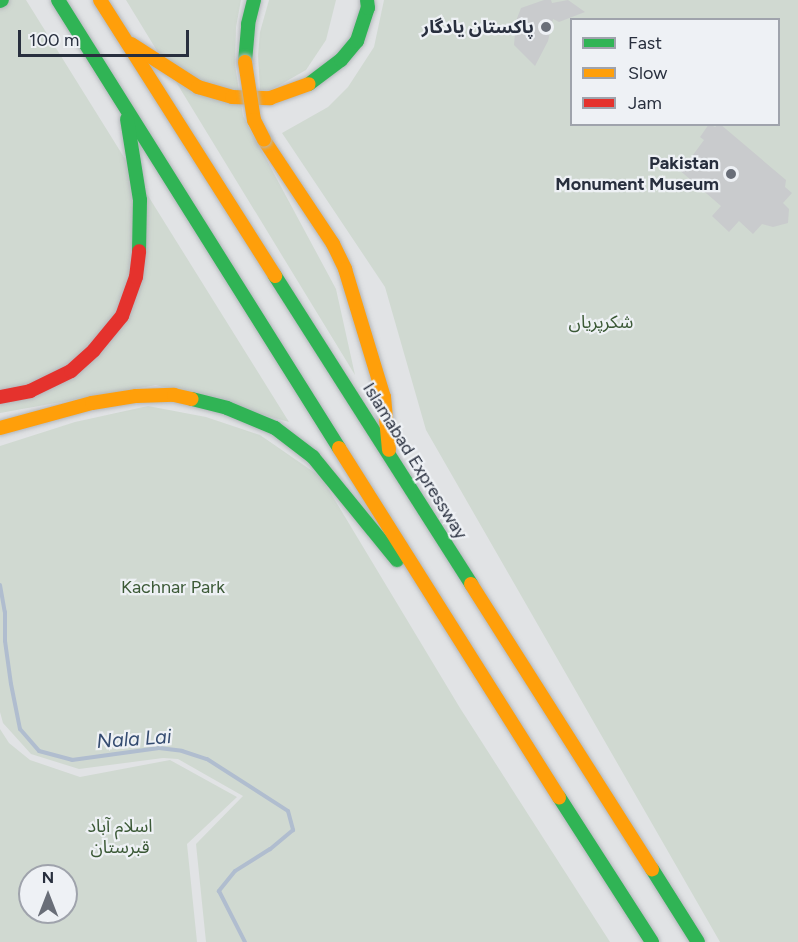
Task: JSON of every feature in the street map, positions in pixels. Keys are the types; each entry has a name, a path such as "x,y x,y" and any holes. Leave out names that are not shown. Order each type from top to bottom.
{"highway":[{"path":"58,0 446,620 652,942"},
{"name":"Islamabad Expressway","path":"100,0 698,942"},
{"path":"254,0 248,24 246,62 246,82 254,120 264,140 333,244 345,269 384,397 390,455"},
{"path":"127,41 198,87 232,97 270,98 313,82 341,60 357,41 368,8 367,0"},
{"path":"0,397 30,391 71,371 94,350 122,316 136,277 140,246 140,200 125,108"},
{"path":"0,428 92,403 155,394 198,399 253,418 275,428 313,457 446,620"}],"green space":[{"path":"0,0 26,0 289,422 156,385 0,413"},
{"path":"126,0 241,0 236,27 235,65 243,116 336,289 355,375"},
{"path":"269,0 336,0 326,40 306,70 271,90 260,90 258,55 260,32"},
{"name":"شکرپریاں","path":"384,0 798,0 798,942 720,942 426,430 385,287 282,133 328,107 348,87 374,47"},
{"name":"Kachnar Park","path":"148,406 206,417 260,435 321,477 460,708 610,942 206,942 196,844 243,796 178,759 163,758 79,769 31,754 3,723 0,712 0,446 75,422"},
{"name":"اسلام آباد قبرستان","path":"0,729 9,743 30,760 80,777 170,760 237,797 187,844 197,942 0,942"}],"building":[{"path":"544,0 551,0 552,3 568,0 585,12 559,22 553,19 548,41 535,66 514,45 516,21 521,8"},
{"name":"Pakistan Monument Museum","path":"708,126 722,126 786,180 785,187 792,193 783,203 789,209 788,223 773,227 762,224 753,234 739,221 729,232 712,216 721,206 677,168 685,158 690,159 704,140 700,137"}],"waterway":[{"name":"Nala Lai","path":"0,585 5,612 5,641 20,729 39,751 72,760 159,748 182,751 207,759 288,811 293,830 270,849 235,871 219,891 245,942"}],"traffic: fast":[{"path":"58,0 339,448"},
{"path":"245,62 248,24 254,0"},
{"path":"309,84 341,60 357,41 368,8 367,0"},
{"path":"127,119 140,200 139,251"},
{"path":"275,276 471,584"},
{"path":"192,399 227,408 275,428 313,457 397,560"},
{"path":"559,797 652,942"},
{"path":"652,869 698,942"}],"traffic: slow":[{"path":"100,0 275,276"},
{"path":"131,44 198,87 232,97 270,98 309,84"},
{"path":"245,62 254,120 264,140"},
{"path":"264,140 333,244 345,269 384,397 389,450"},
{"path":"0,428 92,403 136,396 174,395 192,399"},
{"path":"339,448 559,797"},
{"path":"471,584 652,869"}],"traffic: jam":[{"path":"0,397 30,391 71,371 94,350 122,316 136,277 139,251"}],"place":[{"name":"پاکستان یادگار","path":"546,27"},
{"name":"Pakistan Monument Museum","path":"731,174"}]}
